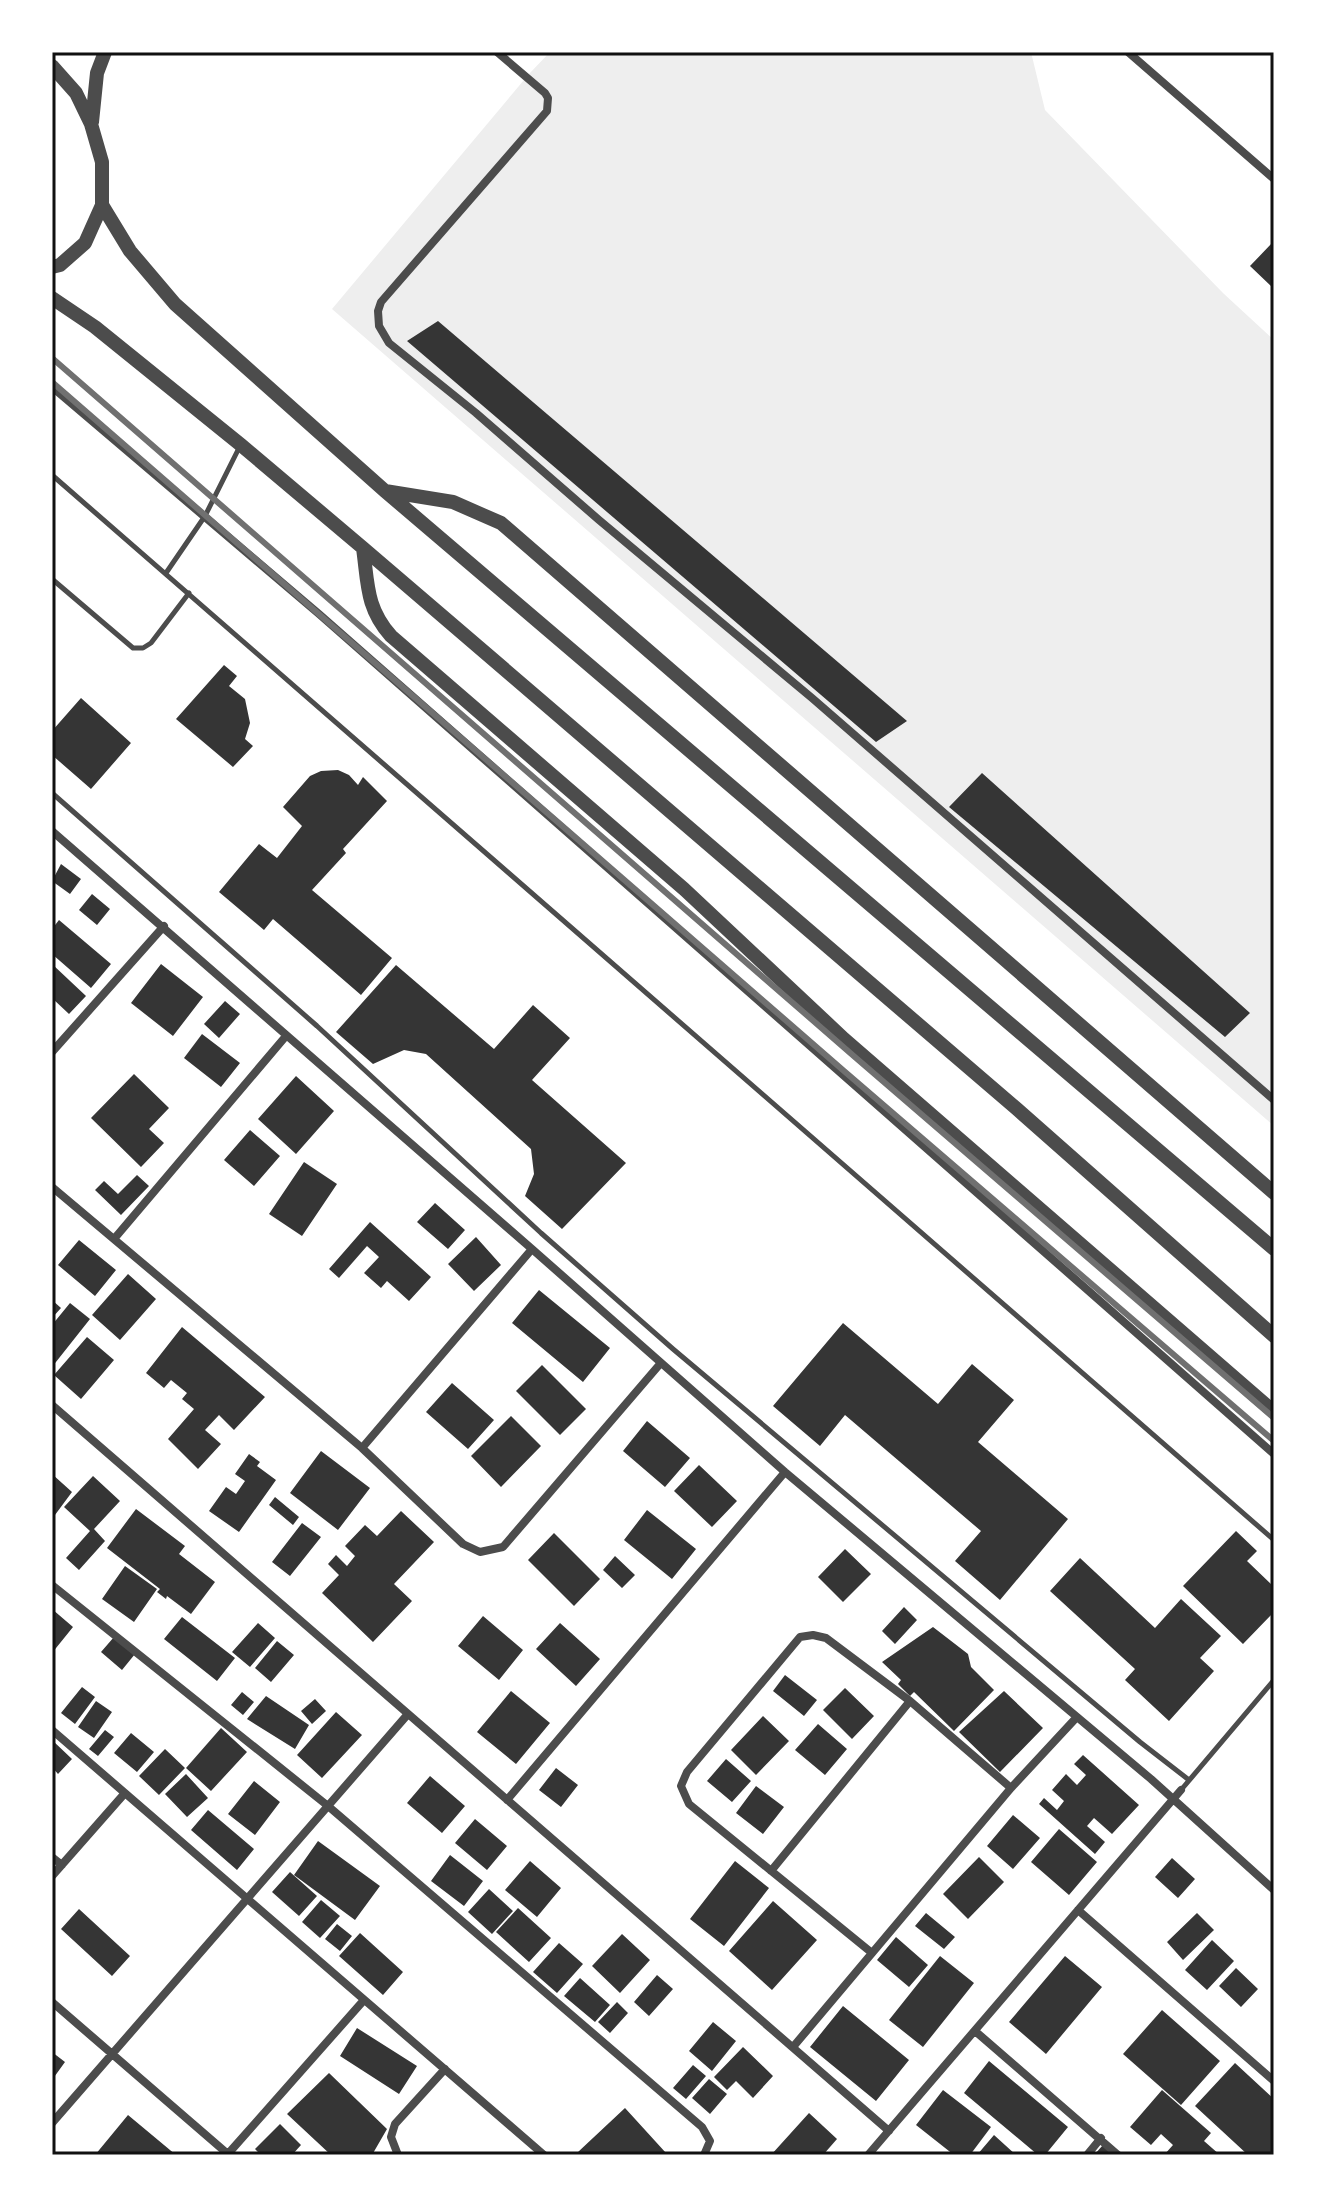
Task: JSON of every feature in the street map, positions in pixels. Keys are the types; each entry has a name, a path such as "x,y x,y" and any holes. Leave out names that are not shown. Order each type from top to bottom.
{"street":[{"path":"91,124 97,73 105,52"},
{"path":"497,52 545,93 548,98 547,111 381,302 379,326 389,343 812,698 1274,1100"},
{"path":"1128,52 1274,179"},
{"path":"52,66 76,93 91,124 102,162 102,205 85,243 60,265 52,267"},
{"path":"102,205 130,251 175,304 385,491 1274,1249"},
{"path":"52,298 95,327 363,548 1017,1109 1274,1336"},
{"path":"52,387 205,516 1274,1454"},
{"path":"385,491 453,502 501,523 1274,1193"},
{"path":"363,548 372,609 378,622 391,636 684,889 844,1039 1274,1412"},
{"path":"52,831 660,1364 1173,1799 1274,1890"},
{"path":"52,1052 164,926"},
{"path":"114,1239 286,1036"},
{"path":"52,1187 362,1448 463,1544 480,1552 503,1547 660,1364"},
{"path":"362,1448 532,1249"},
{"path":"52,1405 889,2131"},
{"path":"507,1800 785,1472"},
{"path":"52,1585 328,1806 702,2127 710,2141 704,2155"},
{"path":"872,1953 689,1804 681,1786 687,1772 800,1637 813,1635 826,1638 910,1701 1011,1788"},
{"path":"771,1871 910,1701"},
{"path":"52,2123 408,1714"},
{"path":"793,2047 1011,1788 1076,1718"},
{"path":"52,1730 541,2154"},
{"path":"868,2155 1181,1790"},
{"path":"52,1876 125,1793"},
{"path":"52,1857 62,1865"},
{"path":"1078,1910 1274,2081"},
{"path":"52,2002 228,2155 364,2000"},
{"path":"975,2031 1118,2155"},
{"path":"398,2155 391,2137 395,2124 445,2069"},
{"path":"1087,2155 1101,2138"}],"lane":[{"path":"166,573 205,516 241,445"},
{"path":"52,475 1274,1540"},
{"path":"52,579 133,648 143,648 151,643 189,593"},
{"path":"52,793 317,1026 541,1233 673,1349 1189,1780"},
{"path":"1181,1790 1274,1680"}],"shaded area":[{"path":"550,52 1031,52 1045,110 1223,293 1274,340 1274,1126 332,309"}],"building":[{"path":"1274,241 1274,289 1250,266"},
{"path":"438,321 907,721 876,742 407,341"},
{"path":"224,665 237,676 229,686 245,699 250,723 245,739 253,746 233,767 176,719"},
{"path":"81,698 131,743 91,789 52,755 52,731"},
{"path":"338,770 349,775 358,785 363,777 387,801 343,849 346,853 312,890 392,958 361,995 273,919 264,930 219,892 259,844 277,858 302,826 283,807 310,776 321,771"},
{"path":"982,773 1250,1013 1225,1037 949,807"},
{"path":"61,864 81,879 70,894 52,881"},
{"path":"92,894 110,909 97,925 79,910"},
{"path":"59,920 111,964 91,988 52,954 52,929"},
{"path":"52,964 86,996 69,1014 52,998"},
{"path":"161,964 203,997 173,1036 131,1003"},
{"path":"396,965 494,1049 533,1005 570,1038 532,1080 626,1163 562,1229 525,1196 534,1174 531,1149 426,1054 404,1050 373,1064 336,1032"},
{"path":"225,1001 240,1014 219,1038 204,1024"},
{"path":"202,1034 240,1063 221,1087 184,1058"},
{"path":"134,1074 169,1108 149,1129 164,1143 141,1167 91,1118"},
{"path":"296,1076 334,1111 296,1154 258,1119"},
{"path":"250,1130 280,1156 254,1186 224,1160"},
{"path":"304,1162 337,1184 302,1236 269,1214"},
{"path":"137,1175 149,1186 121,1215 95,1190 104,1181 118,1194"},
{"path":"435,1203 465,1230 448,1249 417,1222"},
{"path":"370,1222 431,1277 409,1301 387,1281 381,1288 364,1273 379,1257 367,1246 339,1278 329,1269"},
{"path":"476,1237 501,1265 474,1291 448,1264"},
{"path":"79,1240 116,1270 95,1296 58,1265"},
{"path":"128,1274 156,1299 120,1340 92,1315"},
{"path":"539,1290 610,1348 583,1382 512,1323"},
{"path":"52,1300 61,1308 52,1318"},
{"path":"70,1303 90,1319 52,1367 52,1325"},
{"path":"843,1323 938,1404 972,1364 1014,1400 978,1442 1068,1519 1000,1600 955,1561 981,1531 845,1415 820,1446 773,1406"},
{"path":"182,1327 265,1397 234,1430 219,1415 205,1430 221,1444 198,1469 168,1439 194,1409 182,1399 187,1393 171,1380 164,1388 146,1373"},
{"path":"87,1337 114,1360 81,1399 54,1375"},
{"path":"542,1365 586,1409 560,1435 516,1391"},
{"path":"452,1383 494,1420 468,1449 426,1412"},
{"path":"511,1416 541,1446 501,1487 471,1456"},
{"path":"647,1421 690,1458 665,1487 623,1451"},
{"path":"321,1451 370,1488 338,1530 290,1493"},
{"path":"249,1454 260,1462 257,1466 276,1480 239,1532 209,1511 226,1487 236,1494 245,1481 235,1474"},
{"path":"699,1465 737,1501 712,1527 674,1491"},
{"path":"52,1474 72,1492 52,1519"},
{"path":"93,1476 120,1501 94,1529 105,1541 79,1570 66,1558 90,1531 64,1507"},
{"path":"275,1497 299,1517 293,1525 269,1505"},
{"path":"136,1509 185,1546 179,1554 215,1582 191,1614 157,1592 160,1589 107,1548"},
{"path":"647,1510 696,1549 672,1579 624,1540"},
{"path":"401,1511 434,1542 394,1584 412,1601 373,1642 322,1593 339,1575 328,1564 336,1555 347,1566 355,1556 345,1546 365,1525 377,1536"},
{"path":"302,1523 321,1537 290,1576 272,1562"},
{"path":"1236,1531 1257,1551 1247,1561 1274,1587 1274,1612 1243,1644 1183,1586"},
{"path":"554,1533 600,1579 574,1606 528,1560"},
{"path":"845,1549 871,1574 843,1602 818,1577"},
{"path":"615,1556 635,1575 622,1588 603,1570"},
{"path":"1080,1558 1155,1628 1181,1599 1221,1636 1200,1658 1214,1671 1169,1721 1125,1680 1135,1669 1050,1591"},
{"path":"125,1566 157,1589 134,1622 102,1599"},
{"path":"904,1607 917,1620 895,1644 882,1631"},
{"path":"52,1609 73,1627 52,1653"},
{"path":"483,1616 523,1650 499,1680 458,1646"},
{"path":"182,1617 235,1658 217,1681 164,1639"},
{"path":"258,1623 275,1638 250,1667 232,1652"},
{"path":"560,1623 600,1659 576,1686 536,1649"},
{"path":"933,1627 968,1654 971,1667 994,1690 954,1731 914,1692 910,1696 898,1684 901,1680 882,1662"},
{"path":"114,1637 135,1654 122,1670 101,1652"},
{"path":"277,1641 294,1655 271,1682 255,1668"},
{"path":"785,1675 817,1700 804,1716 773,1691"},
{"path":"82,1687 95,1697 75,1724 61,1713"},
{"path":"845,1688 874,1716 852,1739 823,1710"},
{"path":"511,1691 550,1723 516,1764 477,1732"},
{"path":"1004,1691 1043,1728 1000,1772 959,1732"},
{"path":"242,1692 254,1702 243,1715 231,1705"},
{"path":"266,1696 309,1725 295,1749 247,1719"},
{"path":"315,1699 326,1711 312,1724 301,1711"},
{"path":"96,1701 112,1712 94,1738 78,1727"},
{"path":"336,1712 362,1735 322,1778 297,1755"},
{"path":"763,1716 789,1741 756,1775 731,1750"},
{"path":"818,1724 847,1749 825,1775 795,1750"},
{"path":"221,1728 247,1752 211,1791 186,1768"},
{"path":"105,1730 114,1737 98,1756 89,1749"},
{"path":"131,1733 154,1752 137,1772 114,1753"},
{"path":"52,1740 72,1759 58,1774 52,1767"},
{"path":"165,1749 185,1768 159,1795 139,1776"},
{"path":"1083,1755 1139,1805 1112,1834 1094,1818 1087,1826 1105,1842 1095,1854 1039,1804 1044,1798 1057,1810 1064,1801 1052,1790 1066,1774 1077,1785 1086,1775 1074,1764"},
{"path":"726,1759 751,1781 732,1802 707,1781"},
{"path":"556,1768 578,1785 561,1807 539,1790"},
{"path":"186,1774 208,1798 187,1817 165,1794"},
{"path":"430,1776 465,1806 442,1833 407,1803"},
{"path":"254,1781 280,1802 255,1835 228,1814"},
{"path":"756,1786 784,1807 763,1834 736,1813"},
{"path":"208,1810 254,1849 237,1870 191,1830"},
{"path":"1013,1815 1040,1838 1013,1869 987,1846"},
{"path":"475,1819 507,1846 487,1870 455,1843"},
{"path":"1059,1829 1097,1862 1069,1895 1031,1862"},
{"path":"318,1841 380,1886 355,1920 294,1875"},
{"path":"450,1855 483,1881 464,1906 431,1881"},
{"path":"979,1857 1004,1882 968,1919 943,1894"},
{"path":"1172,1858 1195,1879 1178,1898 1155,1877"},
{"path":"530,1861 561,1888 537,1917 505,1890"},
{"path":"735,1861 769,1888 724,1946 690,1919"},
{"path":"290,1872 317,1896 299,1916 272,1892"},
{"path":"489,1889 513,1911 492,1934 468,1912"},
{"path":"321,1900 340,1916 320,1938 302,1922"},
{"path":"773,1901 817,1940 772,1990 729,1951"},
{"path":"518,1908 551,1938 529,1962 496,1932"},
{"path":"79,1909 130,1956 112,1976 61,1929"},
{"path":"926,1913 955,1937 944,1949 915,1926"},
{"path":"1197,1913 1214,1930 1183,1960 1167,1942"},
{"path":"337,1924 352,1936 340,1951 325,1939"},
{"path":"360,1933 403,1972 383,1995 339,1956"},
{"path":"622,1934 650,1960 620,1993 592,1966"},
{"path":"896,1937 928,1965 909,1987 877,1960"},
{"path":"1212,1940 1234,1961 1207,1990 1185,1970"},
{"path":"559,1943 583,1964 557,1993 533,1972"},
{"path":"940,1956 974,1983 923,2047 889,2020"},
{"path":"1065,1956 1102,1987 1046,2054 1009,2022"},
{"path":"1236,1968 1258,1989 1241,2007 1219,1986"},
{"path":"657,1975 673,1989 649,2016 634,2002"},
{"path":"580,1978 610,2005 595,2022 564,1996"},
{"path":"617,2002 628,2013 610,2033 598,2022"},
{"path":"843,2006 909,2060 876,2101 810,2047"},
{"path":"1162,2010 1220,2061 1181,2105 1123,2054"},
{"path":"713,2022 736,2041 712,2071 689,2051"},
{"path":"357,2028 417,2066 399,2094 340,2056"},
{"path":"743,2047 773,2076 753,2098 736,2081 727,2090 714,2077"},
{"path":"52,2052 65,2062 52,2080"},
{"path":"989,2061 1068,2127 1045,2155 1038,2155 964,2093"},
{"path":"1235,2063 1274,2099 1274,2155 1248,2155 1195,2106"},
{"path":"693,2065 706,2076 686,2099 673,2088"},
{"path":"329,2073 387,2129 372,2155 331,2155 287,2114"},
{"path":"709,2079 727,2094 710,2114 692,2098"},
{"path":"943,2090 991,2127 970,2155 954,2155 916,2125"},
{"path":"1162,2090 1211,2133 1204,2141 1220,2155 1164,2155 1173,2145 1161,2134 1151,2145 1130,2127"},
{"path":"625,2108 666,2153 581,2155 578,2152"},
{"path":"809,2113 837,2139 823,2155 771,2155"},
{"path":"128,2115 176,2155 95,2155"},
{"path":"280,2124 301,2145 292,2155 261,2155 255,2149"},
{"path":"994,2135 1016,2155 977,2155"},
{"path":"1103,2145 1113,2155 1094,2155"}],"railway":[{"path":"52,358 1274,1418"},
{"path":"52,382 1274,1441"}]}
